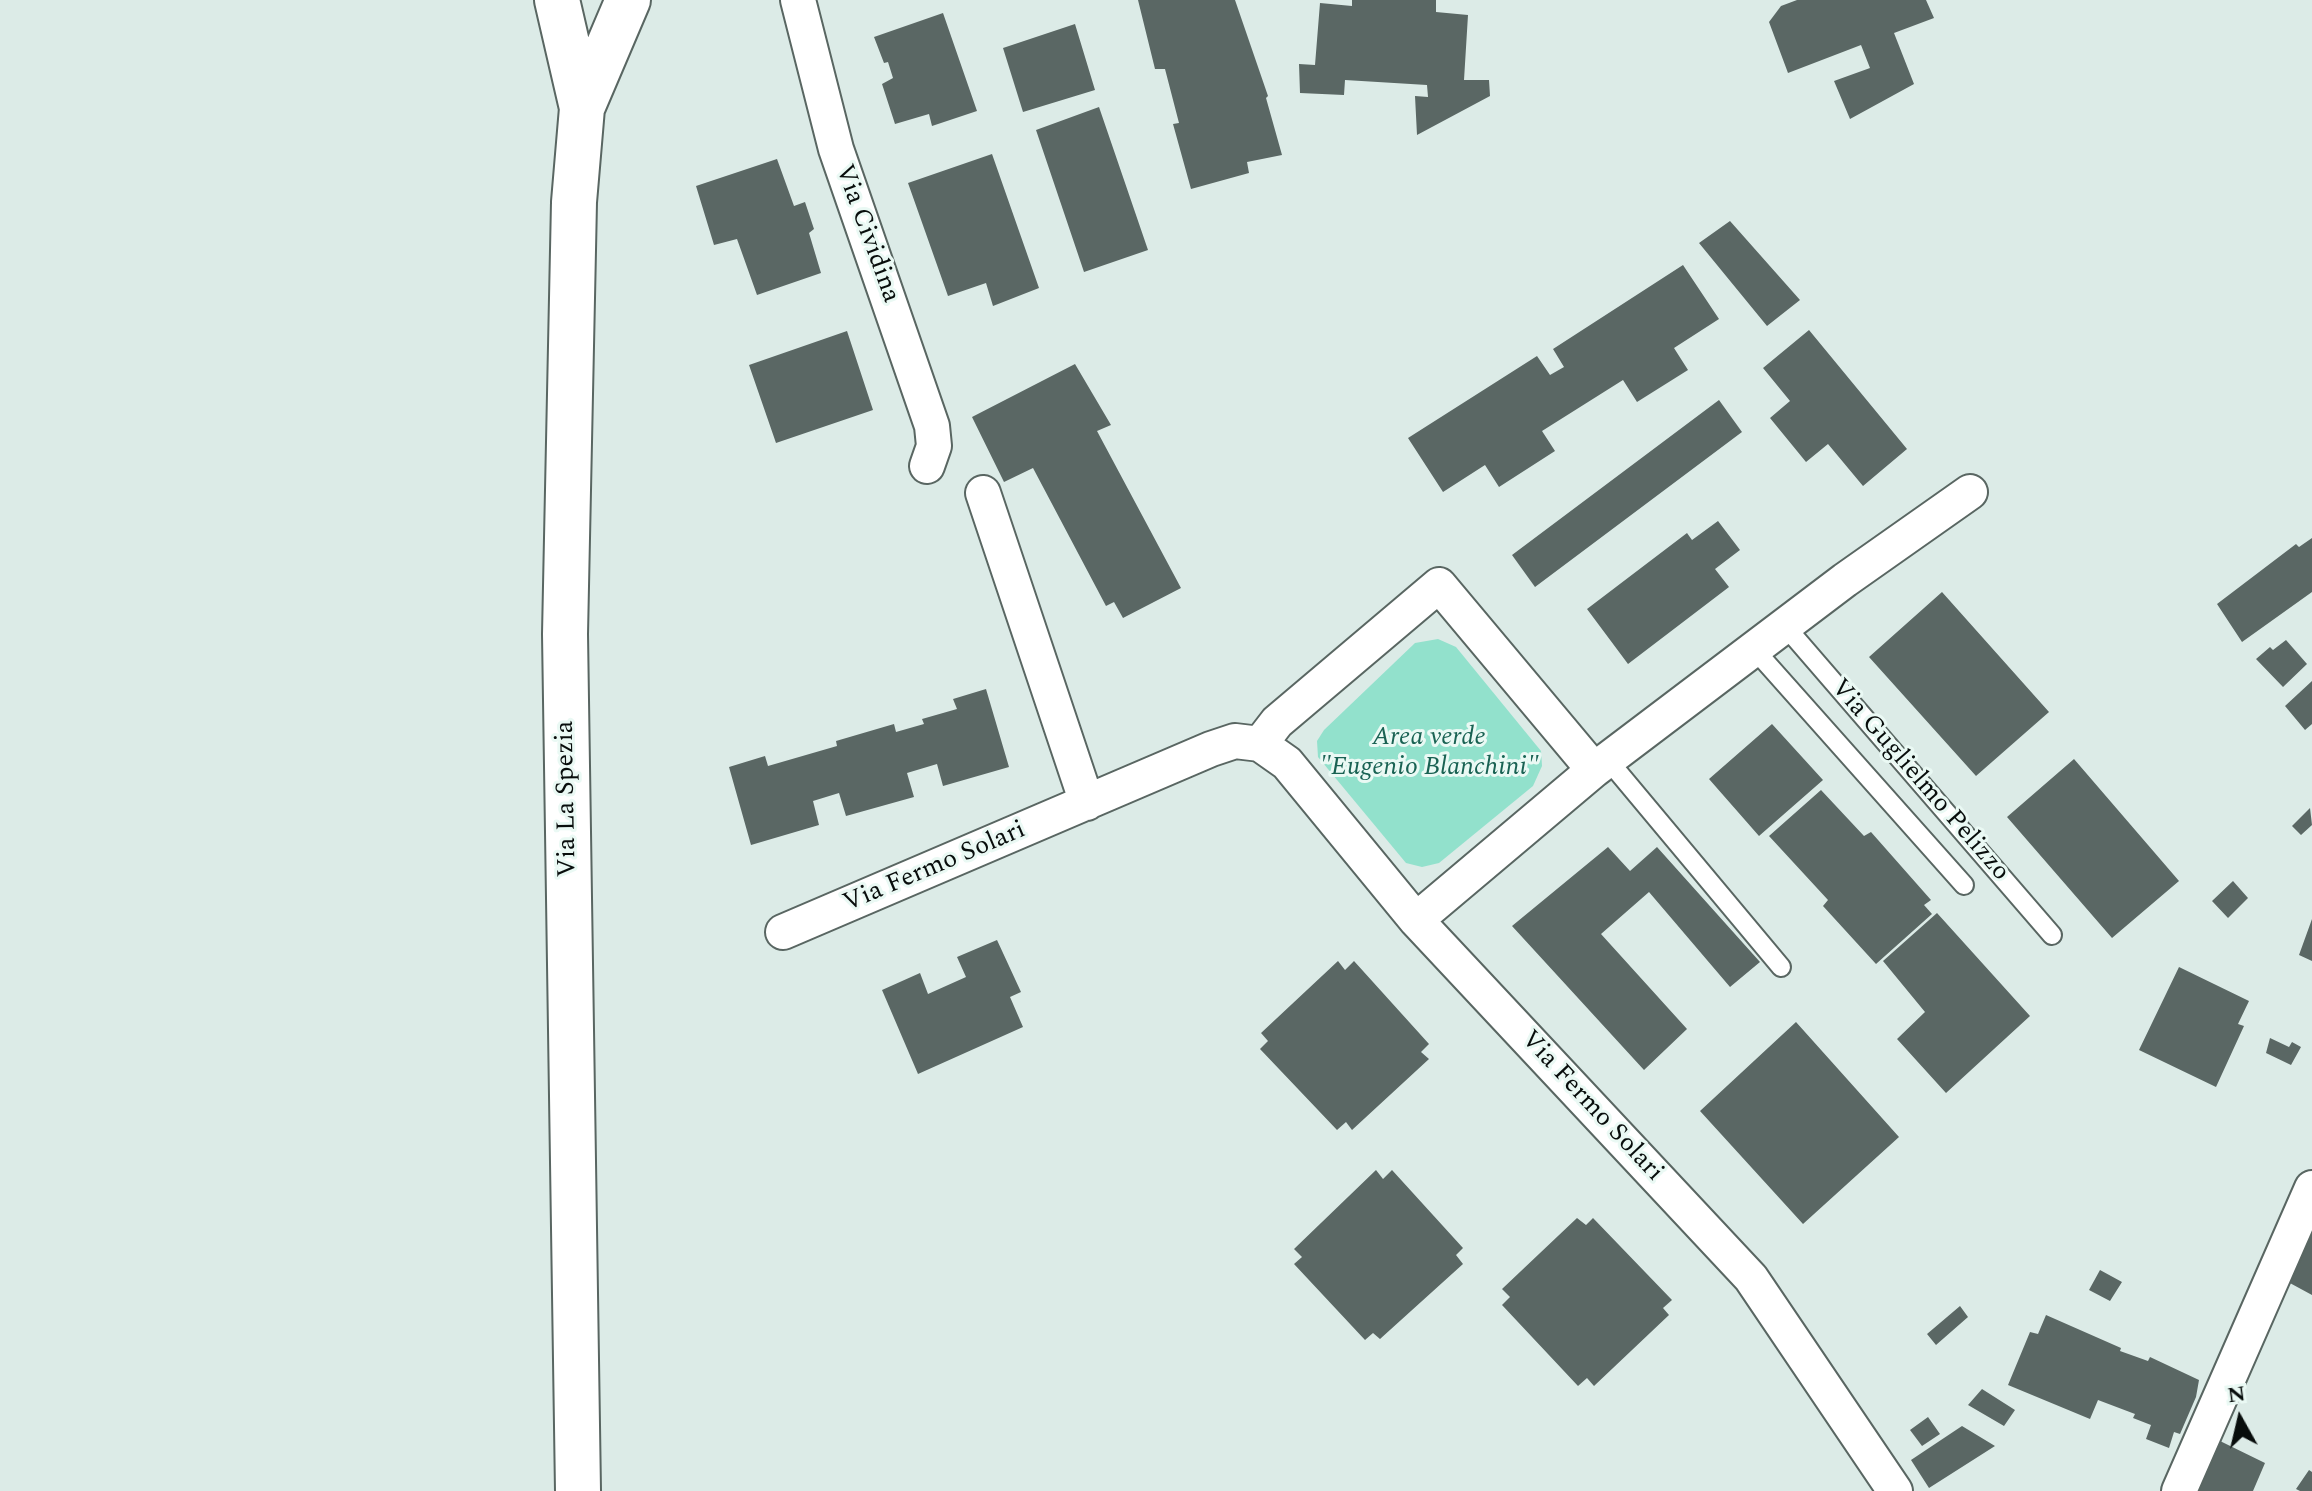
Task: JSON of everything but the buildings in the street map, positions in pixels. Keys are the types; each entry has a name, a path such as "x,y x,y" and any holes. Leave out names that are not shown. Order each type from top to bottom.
{"main road":[{"name":"Via La Spezia","path":"557,0 582,108 574,202 565,634 578,1491"},
{"name":"Via La Spezia","path":"582,108 628,0"}],"street":[{"name":"Via Cividina","path":"798,0 836,149 932,426 934,446 927,466"},
{"path":"1416,920 1601,765 1970,492"},
{"path":"983,493 1087,803"},
{"path":"1260,744 1277,722 1439,585 1601,765"},
{"name":"Via Fermo Solari","path":"783,932 1211,749 1235,741 1260,744 1287,763 1416,920 1751,1278 1895,1491"},
{"path":"2179,1491 2312,1188"}],"lane":[{"name":"Via Guglielmo Pelizzo","path":"1785,626 2052,935"},
{"name":"Via Guglielmo Pelizzo","path":"1754,649 1964,885"},
{"path":"1601,765 1781,967"}],"green space":[{"name":"Area verde \"Eugenio Blanchini\"","path":"1438,639 1456,647 1541,751 1542,766 1533,786 1439,863 1422,867 1406,863 1318,757 1317,741 1324,730 1415,643"}]}
